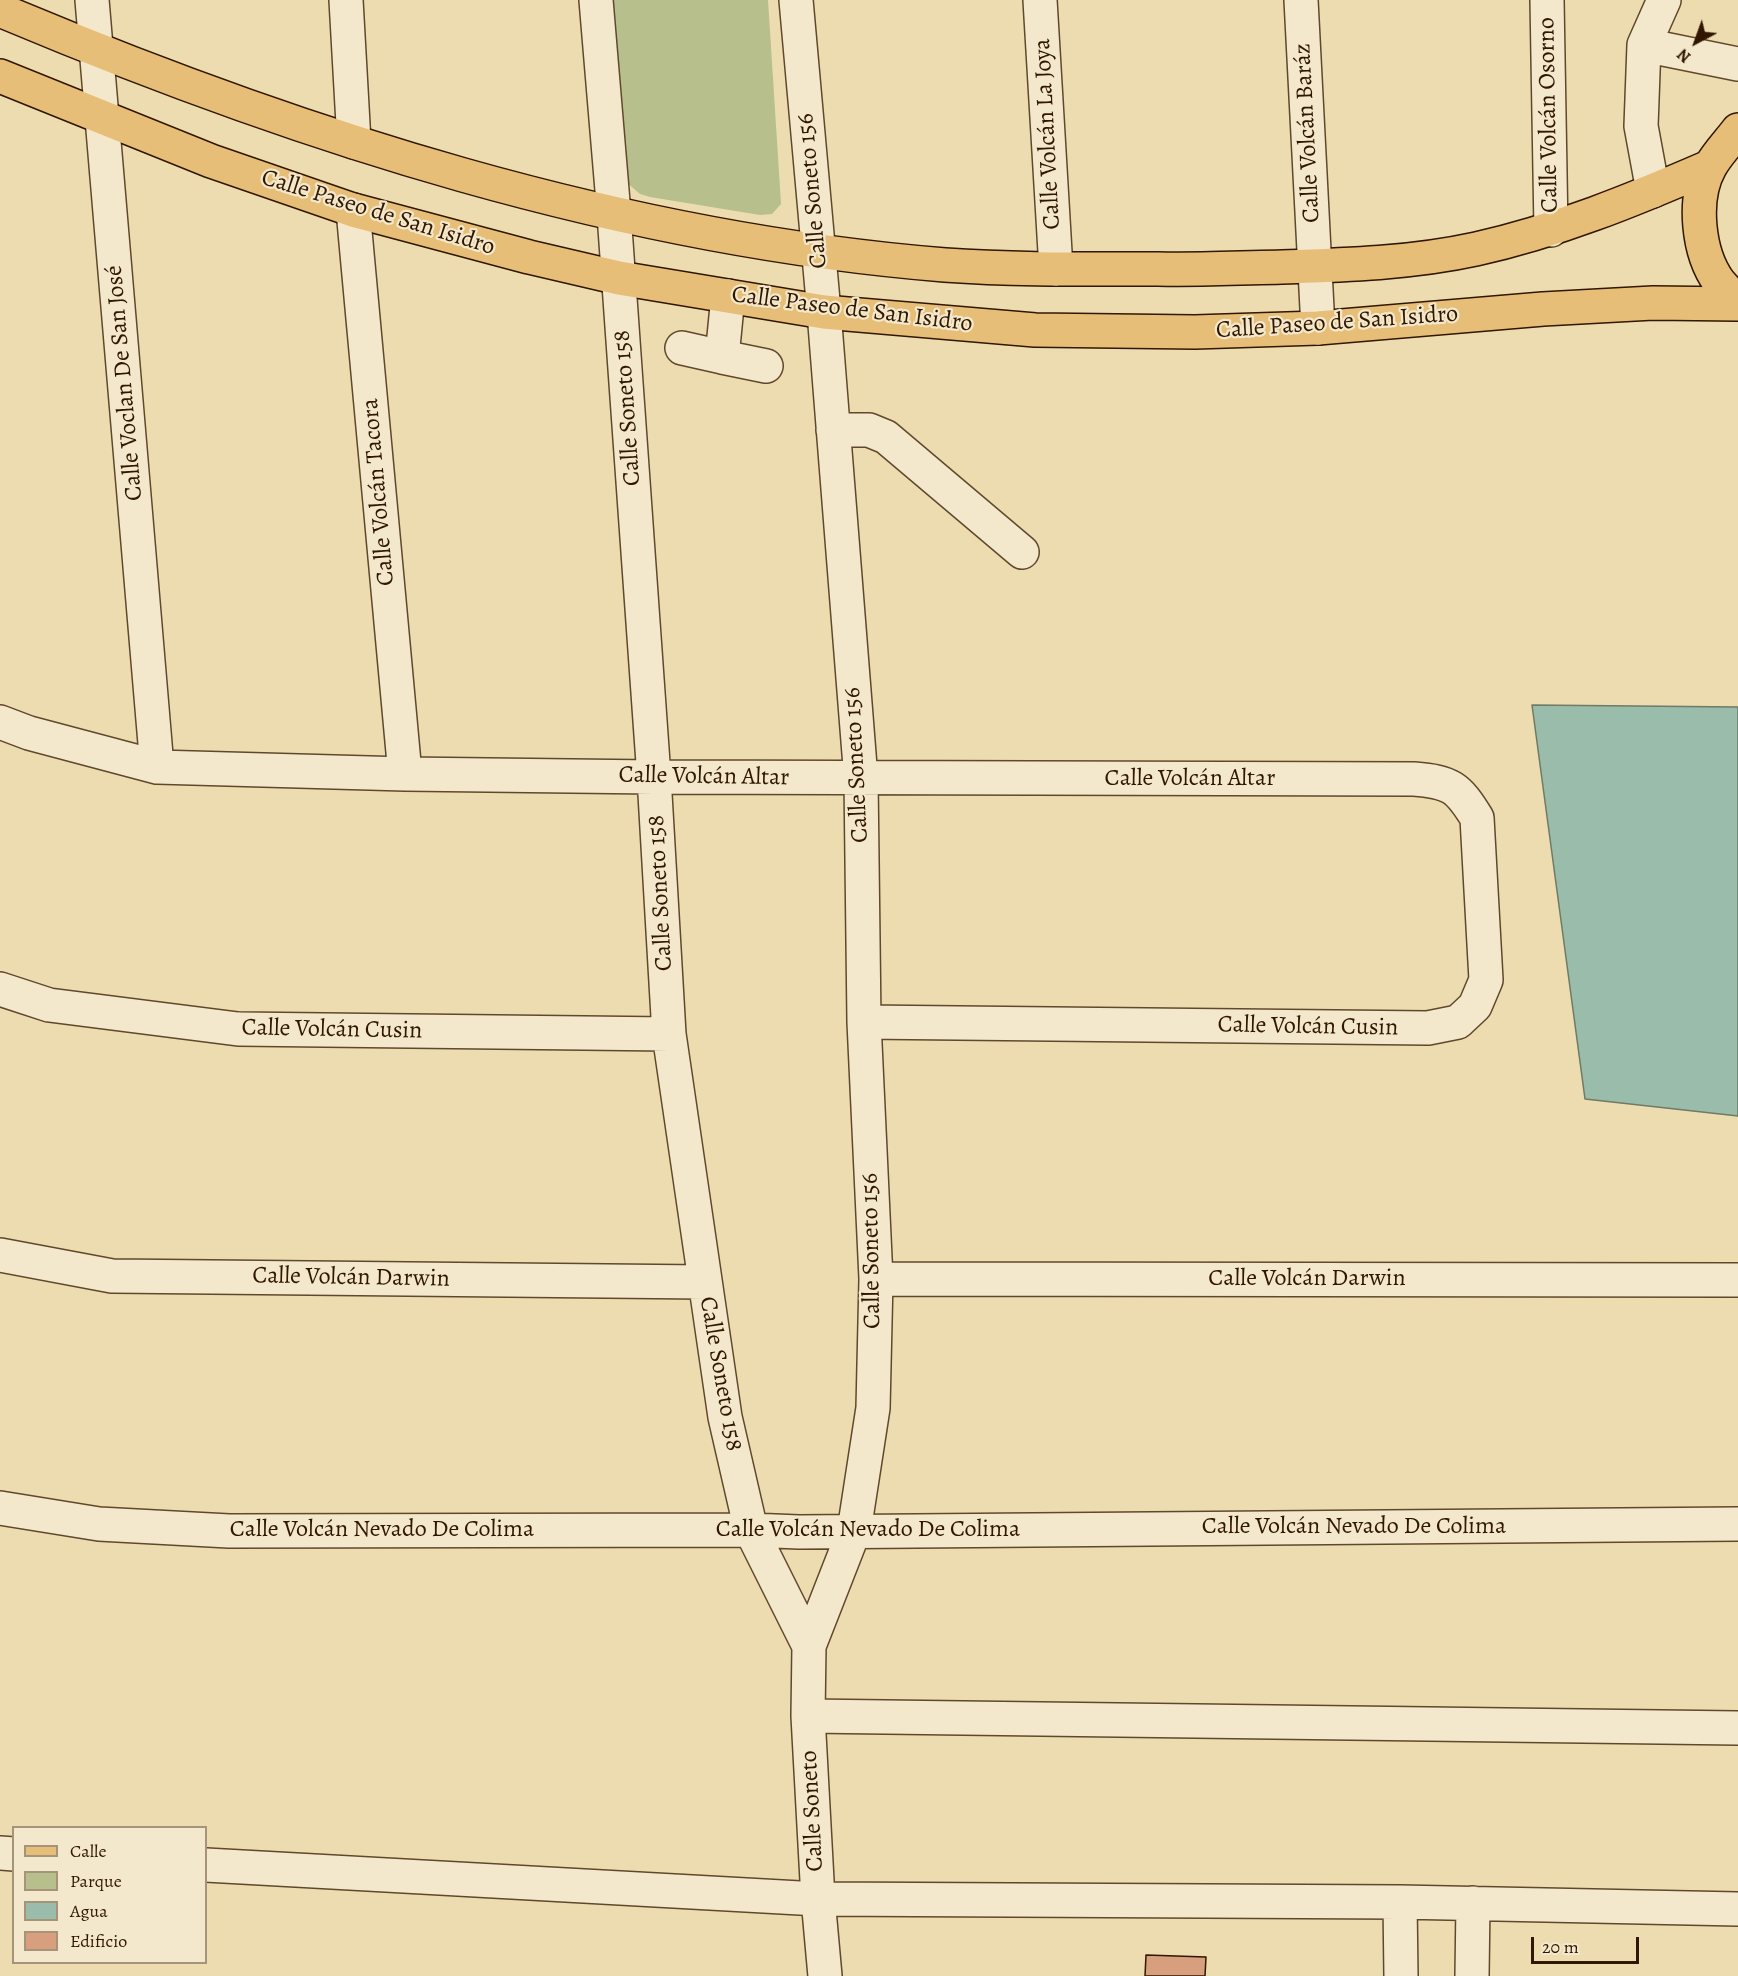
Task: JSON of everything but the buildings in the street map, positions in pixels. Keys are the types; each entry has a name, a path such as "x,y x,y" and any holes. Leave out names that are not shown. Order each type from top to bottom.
{"main road":[{"path":"0,10 96,51 259,111 354,142 507,187 614,214 818,250 947,265 1188,270 1407,260 1472,250 1551,230 1709,167"},
{"name":"Calle Paseo de San Isidro","path":"0,76 211,161 353,210 529,257 619,278 824,312 1035,330 1195,332 1317,328 1543,309 1653,303 1738,303"},
{"path":"1738,130 1709,167 1701,196 1699,226 1705,255 1719,281 1738,303"}],"street":[{"name":"Calle Voclan De San José","path":"92,0 157,767"},
{"path":"346,0 354,142"},
{"path":"596,0 614,214"},
{"name":"Calle Soneto 156","path":"796,0 824,312 861,778 864,1022 876,1279 873,1408 854,1532"},
{"name":"Calle Volcán La Joya","path":"1040,0 1056,268"},
{"name":"Calle Volcán Baráz","path":"1301,0 1317,328"},
{"name":"Calle Volcán Osorno","path":"1547,0 1551,230"},
{"path":"1653,191 1641,126 1644,45 1664,0"},
{"path":"1644,45 1738,64"},
{"name":"Calle Volcán Tacora","path":"353,210 405,774"},
{"name":"Calle Soneto 158","path":"614,214 654,777 669,1034 725,1417 751,1530"},
{"path":"722,357 728,296"},
{"path":"682,348 766,366"},
{"path":"833,430 869,430 886,437 1022,552"},
{"name":"Calle Volcán Altar","path":"0,722 29,734 157,767 405,774 654,777 1414,779"},
{"name":"Calle Volcán Cusin","path":"864,1022 1428,1028 1458,1022 1475,1006 1486,980 1477,818 1463,796 1440,781 1414,779"},
{"name":"Calle Volcán Cusin","path":"0,989 49,1005 238,1029 669,1034"},
{"name":"Calle Volcán Darwin","path":"0,1255 112,1276 705,1282"},
{"name":"Calle Volcán Darwin","path":"876,1279 1738,1280"},
{"name":"Calle Volcán Nevado De Colima","path":"0,1508 99,1524 230,1531 751,1530 854,1532 1738,1524"},
{"name":"Calle Soneto","path":"751,1530 809,1646"},
{"name":"Calle Soneto","path":"825,1976 818,1899 808,1716 809,1646 854,1532"},
{"path":"808,1716 1738,1728"},
{"path":"207,1865 818,1899 1400,1902 1738,1909"},
{"path":"1400,1902 1401,1976"},
{"path":"1472,1976 1473,1903"}],"green space":[{"path":"612,0 768,0 781,204 772,214 760,215 650,197 640,194 626,182"}],"water":[{"path":"1532,705 1738,707 1738,1116 1585,1099"}]}
